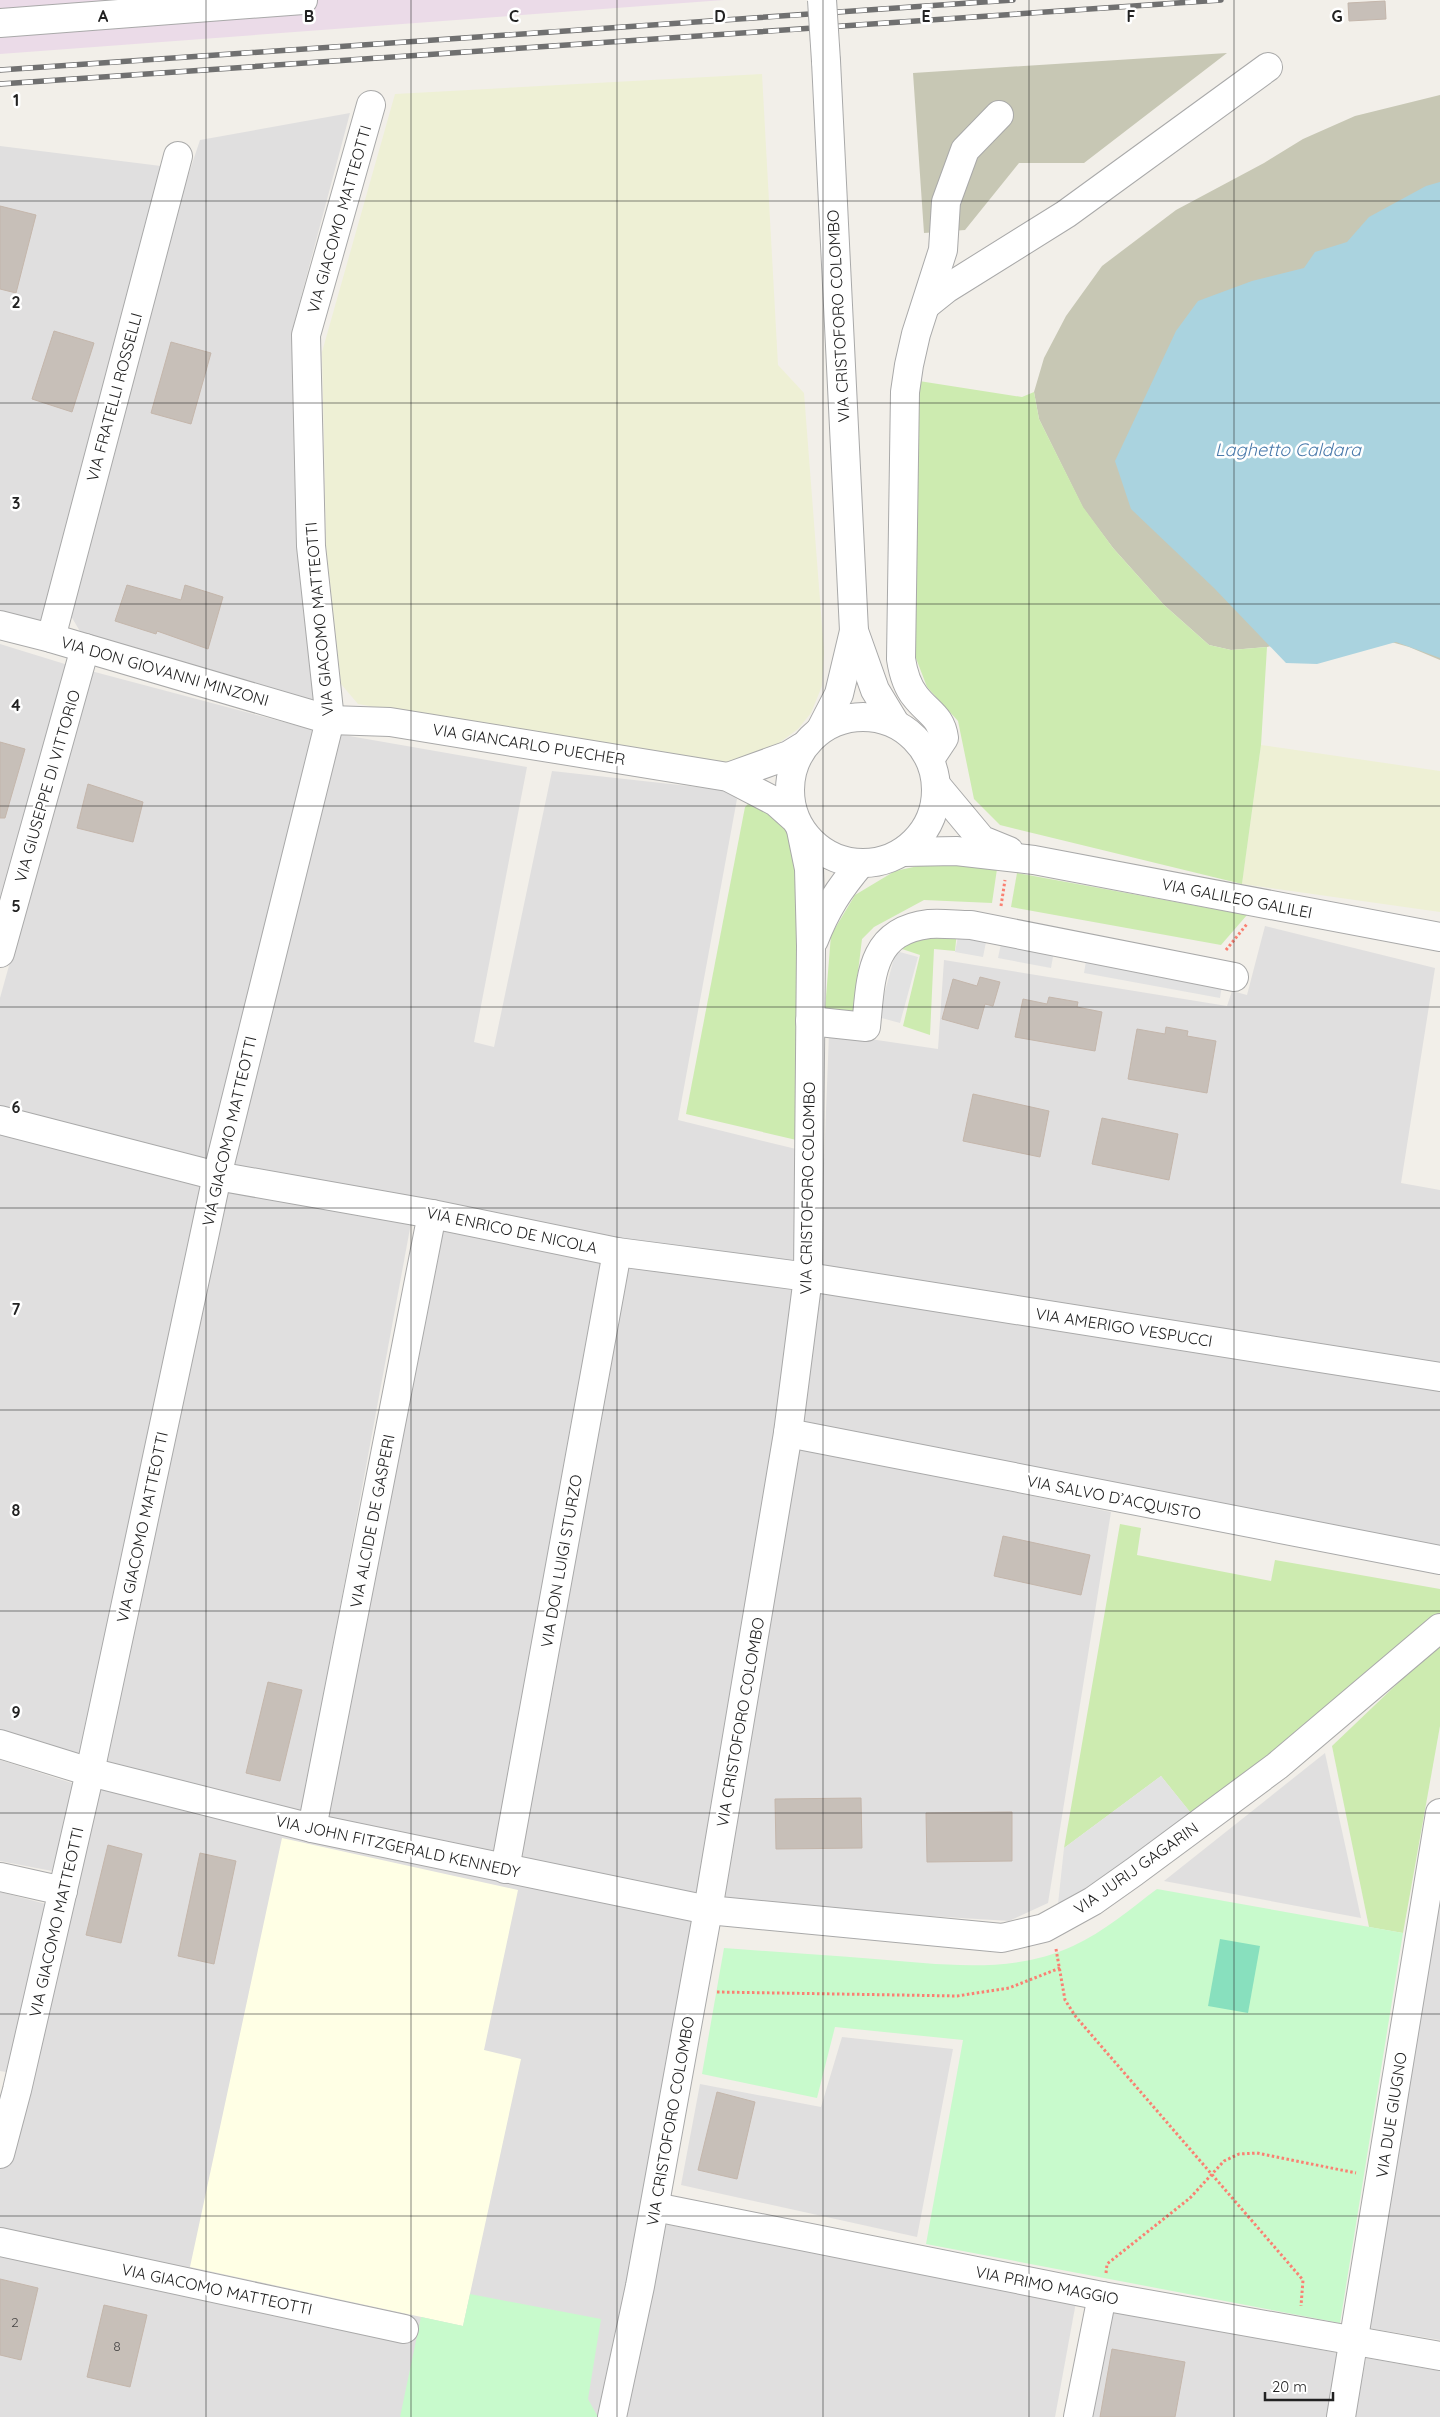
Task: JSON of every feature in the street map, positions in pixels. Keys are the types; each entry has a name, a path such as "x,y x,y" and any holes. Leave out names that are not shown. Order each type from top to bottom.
{"street":[{"path":"0,23 303,0"},
{"name":"VIA CRISTOFORO COLOMBO","path":"822,0 854,631 875,690 895,723"},
{"path":"926,305 946,289 1066,214 1268,67"},
{"name":"VIA GIACOMO MATTEOTTI","path":"0,2154 8,2088 63,1891 217,1176 330,720 311,546 306,336 371,105"},
{"path":"930,759 944,738 942,726 916,697 905,678 901,659 905,392 908,365 943,250 946,202 965,150 999,114"},
{"name":"VIA FRATELLI ROSSELLI","path":"51,638 178,156"},
{"name":"VIA DON GIOVANNI MINZONI","path":"0,625 51,638 330,720"},
{"name":"VIA CRISTOFORO COLOMBO","path":"812,738 838,694 854,631"},
{"name":"VIA GIUSEPPE DI VITTORIO","path":"0,953 85,648"},
{"path":"728,777 790,755 812,738 838,720 857,716 876,717 895,723 916,738 930,759 937,786 935,805 929,823 918,839 903,852 883,861 861,864 838,859 817,847 798,825 789,795 792,770 812,738"},
{"name":"VIA GIANCARLO PUECHER","path":"330,720 390,722 643,761 728,777 776,802 798,825"},
{"name":"VIA GALILEO GALILEI","path":"937,786 982,840 1034,860"},
{"name":"VIA CRISTOFORO COLOMBO","path":"612,2417 655,2207 694,1992 788,1433 808,1277 812,946 808,869 798,825"},
{"name":"VIA GALILEO GALILEI","path":"903,852 956,851 1034,860 1440,937"},
{"name":"VIA CRISTOFORO COLOMBO","path":"812,946 823,918 837,892 861,864"},
{"path":"810,1021 866,1027 874,970 882,946 900,932 928,924 971,925 1234,977"},
{"name":"VIA ENRICO DE NICOLA","path":"0,1120 217,1176 432,1214 617,1252 808,1277"},
{"name":"VIA ALCIDE DE GASPERI","path":"312,1828 432,1214"},
{"name":"VIA DON LUIGI STURZO","path":"505,1869 617,1252"},
{"name":"VIA AMERIGO VESPUCCI","path":"808,1277 1440,1377"},
{"name":"VIA SALVO D’ACQUISTO","path":"788,1433 1440,1560"},
{"name":"VIA JURIJ GAGARIN","path":"708,1910 1002,1938 1044,1928 1093,1901 1277,1766 1440,1628"},
{"name":"VIA JOHN FITZGERALD KENNEDY","path":"0,1744 90,1772 312,1828 708,1910"},
{"name":"VIA DUE GIUGNO","path":"1341,2417 1440,1813"},
{"path":"0,1877 63,1891"},
{"name":"VIA PRIMO MAGGIO","path":"655,2207 1102,2296 1440,2356"},
{"name":"VIA GIACOMO MATTEOTTI","path":"0,2242 404,2329"},
{"path":"1078,2417 1102,2296"}],"path":[{"path":"1044,1928 1055,1944 1064,2000 1076,2017 1303,2280 1298,2332"},
{"path":"694,1992 956,1996 1009,1988 1060,1968"},
{"path":"1102,2296 1107,2264 1190,2198 1224,2161 1239,2154 1257,2153 1380,2178"}],"shaded area":[{"path":"0,0 724,0 0,54"},
{"path":"1227,53 1084,163 1019,163 965,230 924,233 913,73"},
{"path":"762,74 778,365 804,393 824,652 822,686 811,713 798,729 779,743 715,767 358,704 341,684 326,546 322,352 395,94"},
{"name":"Laghetto Caldara","path":"1440,95 1440,660 1409,647 1370,636 1305,637 1267,647 1231,650 1209,645 1164,605 1113,548 1083,508 1039,419 1034,392 1044,358 1066,316 1102,266 1176,210 1264,163 1303,139 1355,116"},
{"path":"350,113 292,331 297,534 316,702 81,633 71,616 183,191 200,140"},
{"path":"0,146 161,166 43,626 0,614"},
{"path":"0,644 68,665 0,909"},
{"path":"91,671 314,730 209,1159 0,1106 0,998"},
{"path":"338,734 527,767 474,1042 494,1047 552,771 725,790 737,799 678,1120 796,1149 796,1261 618,1238 432,1199 229,1167"},
{"path":"1261,745 1440,771 1440,912 1242,884"},
{"path":"1265,926 1435,968 1401,1183 1440,1190 1440,1364 820,1266 829,1033 938,1049 944,960 1227,1006 1232,991 1247,995"},
{"path":"959,932 987,937 983,957 955,952"},
{"path":"1002,939 1054,951 1051,968 998,958"},
{"path":"896,951 918,957 900,1023 878,1017"},
{"path":"1087,955 1223,979 1220,998 1084,973"},
{"path":"0,1132 204,1185 83,1756 0,1731"},
{"path":"226,1188 411,1223 302,1813 102,1763"},
{"path":"442,1228 604,1261 494,1854 325,1817"},
{"path":"628,1266 794,1289 743,1641 699,1897 518,1856"},
{"path":"819,1290 1440,1391 1440,1547 803,1423"},
{"path":"799,1448 1111,1512 1048,1903 1009,1921 724,1903"},
{"path":"1325,1753 1361,1918 1164,1881"},
{"path":"0,1760 75,1784 52,1871 0,1861"},
{"path":"1161,1776 1194,1817 1136,1859 1058,1904 1064,1848"},
{"path":"99,1789 504,1874 702,1922 607,2417 0,2417 0,2170"},
{"path":"282,1838 518,1890 484,2050 521,2059 463,2326 190,2267"},
{"path":"0,1892 46,1904 6,2072 0,2071"},
{"path":"1440,1901 1440,2340 1368,2328"},
{"path":"842,2037 953,2049 917,2237 681,2185 700,2084 821,2107"},
{"path":"664,2224 1076,2302 1055,2417 623,2417"},
{"path":"1111,2310 1337,2353 1327,2417 1092,2417"},
{"path":"1366,2358 1440,2371 1440,2417 1355,2417"}],"green space":[{"path":"919,381 1022,397 1034,392 1039,419 1083,507 1113,548 1164,605 1209,645 1231,650 1267,647 1261,745 1242,884 1000,825 974,799 958,721 927,687 914,653"},
{"path":"752,800 792,831 804,875 805,1142 686,1114 745,807"},
{"path":"937,862 997,869 992,903 924,900 874,927 862,939 853,1013 825,1009 831,935 855,895 895,871"},
{"path":"1017,873 1247,915 1221,945 1011,907"},
{"path":"957,931 955,951 934,949 930,1035 903,1026 920,955 899,948 903,943"},
{"path":"1120,1524 1141,1528 1137,1555 1271,1581 1275,1560 1440,1589 1440,1617 1194,1817 1161,1776 1064,1848"},
{"path":"1440,1643 1440,1726 1403,1933 1369,1927 1332,1746"},
{"path":"1157,1889 1403,1933 1340,2323 926,2244 963,2040 835,2027 817,2098 702,2074 724,1948 950,1965 1000,1964 1025,1961 1073,1946 1095,1934"},
{"path":"1220,1939 1260,1946 1248,2013 1208,2006"},
{"path":"470,2294 601,2319 588,2399 598,2417 400,2417 421,2317 463,2326"}],"water":[{"name":"Laghetto Caldara","path":"1440,182 1440,658 1396,642 1317,664 1286,663 1214,588 1131,509 1115,461 1176,331 1198,301 1252,281 1304,268 1315,252 1347,242 1369,217 1426,186"}],"building":[{"path":"1385,1 1386,19 1349,21 1348,3"},
{"path":"0,206 36,215 16,293 0,289"},
{"path":"54,331 94,343 72,412 32,399"},
{"path":"171,342 211,353 191,424 151,413"},
{"path":"127,585 181,600 185,585 223,597 208,649 157,631 156,634 115,621"},
{"path":"0,742 25,749 5,818 0,818"},
{"path":"88,784 143,802 133,842 77,828"},
{"path":"980,977 1000,982 993,1006 985,1004 978,1029 942,1019 953,979 977,986"},
{"path":"1049,997 1078,1002 1077,1007 1102,1012 1095,1051 1015,1037 1023,999 1047,1004"},
{"path":"1166,1027 1188,1031 1187,1036 1216,1041 1207,1093 1128,1079 1137,1029 1165,1034"},
{"path":"973,1094 1049,1111 1040,1157 963,1141"},
{"path":"1102,1118 1178,1134 1169,1180 1092,1164"},
{"path":"1003,1536 1090,1555 1081,1595 994,1576"},
{"path":"268,1682 302,1690 280,1781 246,1773"},
{"path":"861,1798 862,1848 776,1849 775,1799"},
{"path":"1012,1812 1012,1861 927,1862 926,1813"},
{"path":"108,1845 142,1854 121,1943 86,1935"},
{"path":"200,1853 236,1861 214,1964 178,1956"},
{"path":"717,2092 755,2102 737,2179 698,2170"},
{"path":"0,2279 38,2288 21,2360 0,2355"},
{"path":"104,2305 147,2315 130,2387 87,2377"},
{"path":"1112,2349 1185,2362 1175,2417 1100,2417"}],"railway":[{"path":"0,70 1013,0"},
{"path":"0,84 1221,0"}]}
